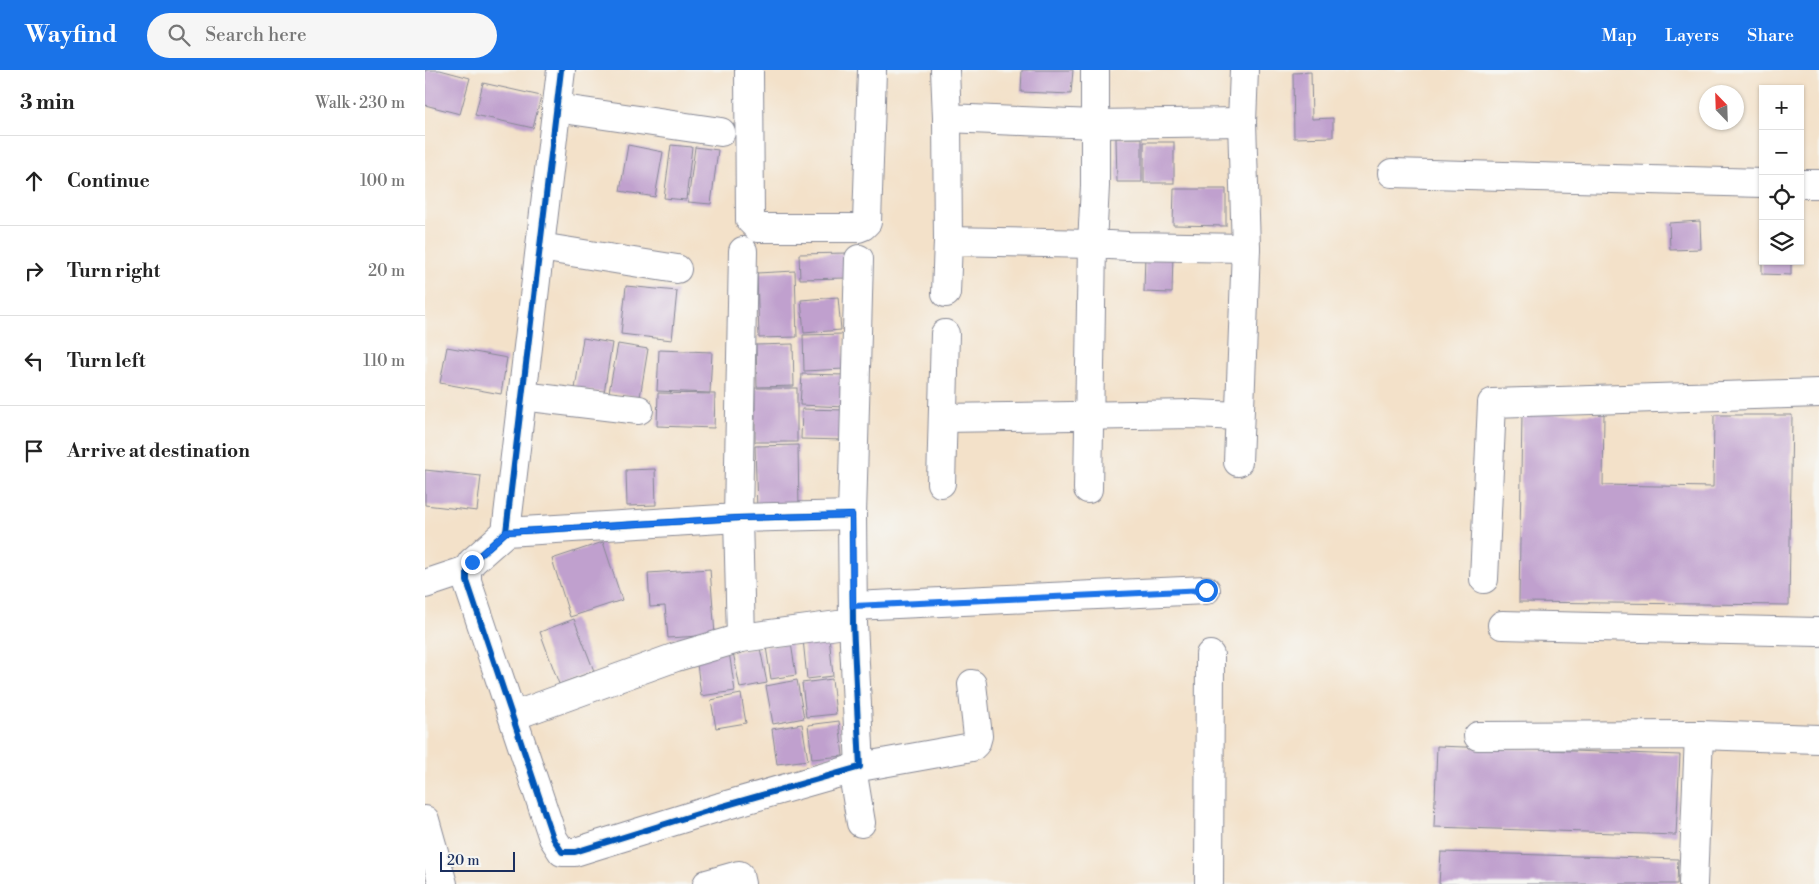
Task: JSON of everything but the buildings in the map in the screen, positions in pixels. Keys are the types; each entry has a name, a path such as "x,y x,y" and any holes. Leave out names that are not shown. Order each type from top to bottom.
{"street":[{"path":"506,532 561,70"},
{"path":"749,70 750,220 758,228 858,228 867,222 872,70"},
{"path":"945,70 948,241 946,293"},
{"path":"1088,489 1092,244 1095,186 1095,70"},
{"path":"1238,462 1245,248 1242,122 1244,70"},
{"path":"556,108 721,132"},
{"path":"947,118 1095,124 1242,122"},
{"path":"1392,173 1759,183"},
{"path":"1804,184 1819,184"},
{"path":"948,241 1245,248"},
{"path":"540,248 677,269"},
{"path":"741,638 738,518 743,251"},
{"path":"859,259 852,515 856,767 861,823"},
{"path":"941,483 945,334"},
{"path":"1484,579 1492,402 1819,393"},
{"path":"523,396 639,410"},
{"path":"943,418 1194,414 1239,416"},
{"path":"852,515 738,518 506,532 472,562 467,570 467,580 553,838 562,852 575,852 856,767 972,747 976,743 977,736 972,684"},
{"path":"425,584 467,570"},
{"path":"513,716 676,657 741,638 853,614 1206,590"},
{"path":"1502,625 1819,632"},
{"path":"1209,884 1210,655"},
{"path":"1478,736 1699,735 1819,739"},
{"path":"1693,884 1699,735"},
{"path":"425,820 443,884"},
{"path":"707,884 739,875 741,884"}],"cycle path":[{"path":"506,532 561,70"},
{"path":"852,515 853,623 860,767 720,807 575,852 562,852 553,838 467,581 467,570 472,562 506,532 738,518 852,515"}],"route":[{"path":"472,562 506,532 738,518 852,515 853,606 1206,590"}]}
